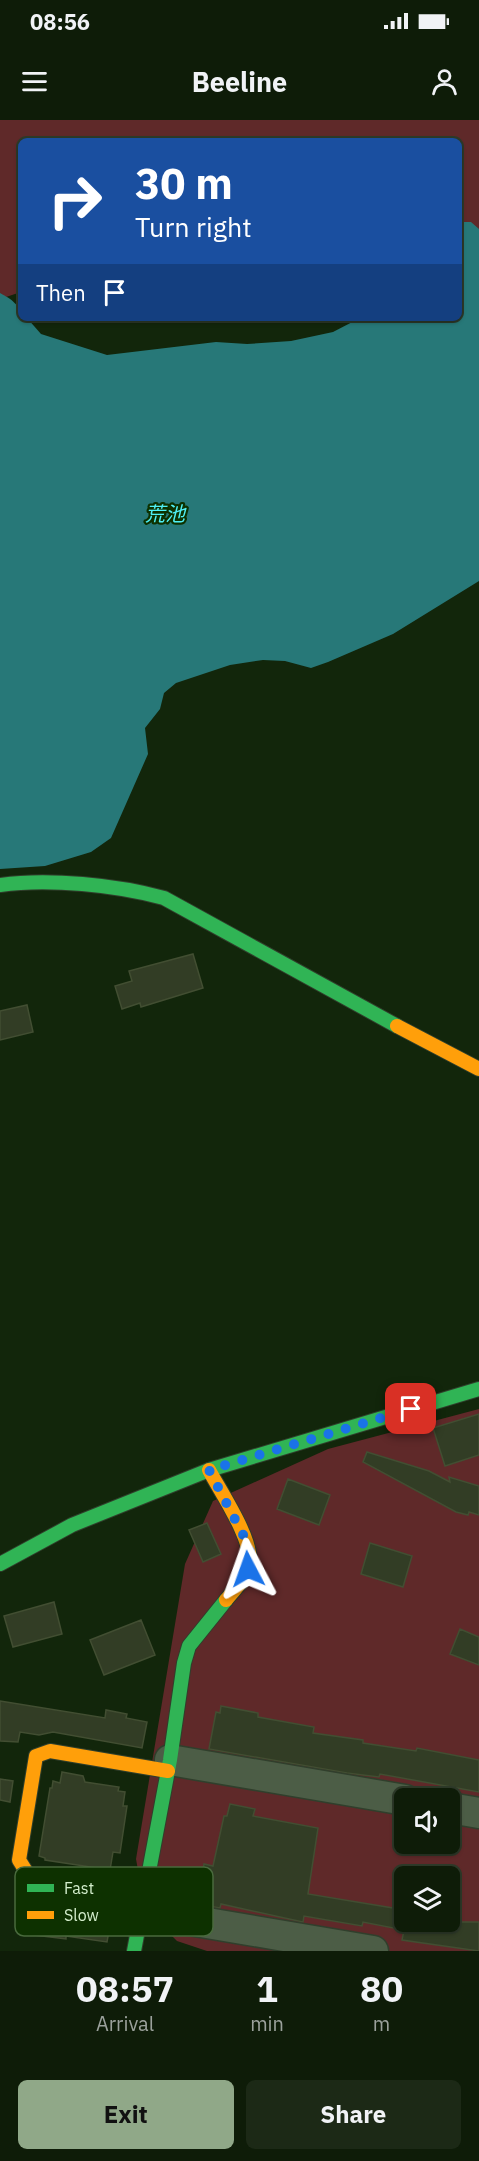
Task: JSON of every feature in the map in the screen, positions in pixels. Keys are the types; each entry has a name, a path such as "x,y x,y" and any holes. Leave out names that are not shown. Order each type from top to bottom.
{"street":[{"path":"0,885 29,881 140,891 164,898 418,1038 479,1069"},
{"path":"0,1564 72,1525 209,1470 479,1389"},
{"path":"151,1867 169,1765 181,1676 189,1647 244,1578 250,1563 250,1548 209,1470"},
{"path":"23,1867 19,1860 36,1756 50,1751 169,1765 394,1798"},
{"path":"460,1810 479,1813"},
{"path":"213,1917 373,1951"},
{"path":"134,1951 137,1936"}],"shaded area":[{"path":"0,120 479,120 479,246 462,247 462,138 18,138 18,293 0,299"},
{"path":"479,1409 479,1951 207,1951 177,1941 172,1936 213,1936 213,1867 137,1867 136,1859 185,1564 213,1501 328,1449"}],"water":[{"name":"荒池","path":"462,222 471,222 479,229 479,581 393,634 311,668 285,661 263,660 230,665 176,683 164,693 160,709 145,728 148,754 111,838 91,852 45,866 0,869 0,293 18,308 18,321 30,321 41,334 107,355 216,342 247,344 291,341 333,332 354,321 462,321"}],"building":[{"path":"193,954 203,988 141,1007 140,1003 122,1009 115,986 132,981 129,971"},
{"path":"27,1005 33,1032 0,1040 0,1011"},
{"path":"479,1414 479,1455 445,1466 433,1428"},
{"path":"367,1452 429,1471 450,1482 449,1477 479,1486 479,1515 456,1512 363,1462"},
{"path":"288,1479 330,1495 319,1525 277,1509"},
{"path":"207,1523 221,1554 203,1562 189,1530"},
{"path":"370,1543 412,1556 403,1587 361,1574"},
{"path":"54,1602 62,1634 13,1647 4,1616"},
{"path":"141,1620 155,1655 104,1675 90,1640"},
{"path":"460,1629 479,1637 479,1665 450,1654"},
{"path":"0,1701 105,1718 106,1710 127,1714 126,1718 147,1722 142,1748 53,1732 39,1735 20,1732 18,1742 0,1741"},
{"path":"221,1706 258,1713 258,1717 314,1727 313,1733 416,1751 417,1748 479,1760 479,1792 380,1774 379,1777 347,1773 209,1749 216,1712 220,1713"},
{"path":"62,1772 83,1776 85,1782 119,1787 118,1791 125,1792 123,1806 127,1806 120,1853 113,1852 110,1867 90,1867 45,1860 39,1856 50,1788 52,1788 53,1781 60,1783"},
{"path":"0,1779 13,1781 10,1802 0,1800"},
{"path":"230,1804 255,1809 253,1816 318,1828 308,1894 394,1908 394,1928 363,1922 362,1926 304,1916 303,1922 221,1904 220,1908 213,1907 213,1867 203,1867 204,1864 213,1866 224,1816 227,1816"},
{"path":"460,1922 479,1922 479,1951 402,1940 404,1932 460,1932"},
{"path":"42,1936 66,1936 66,1939"},
{"path":"66,1936 108,1936 107,1942"}],"traffic: fast":[{"path":"0,885 39,882 82,884 164,898 397,1026"},
{"path":"0,1564 72,1525 209,1470 479,1389"},
{"path":"150,1867 170,1760 184,1663 189,1646 226,1600"},
{"path":"134,1951 137,1936"}],"traffic: slow":[{"path":"397,1026 479,1069"},
{"path":"209,1470 242,1530 249,1555 249,1565 245,1575 226,1600"},
{"path":"23,1867 19,1860 36,1756 50,1751 168,1771"}],"route":[{"path":"248,1569 250,1548 209,1470 411,1409"}]}
